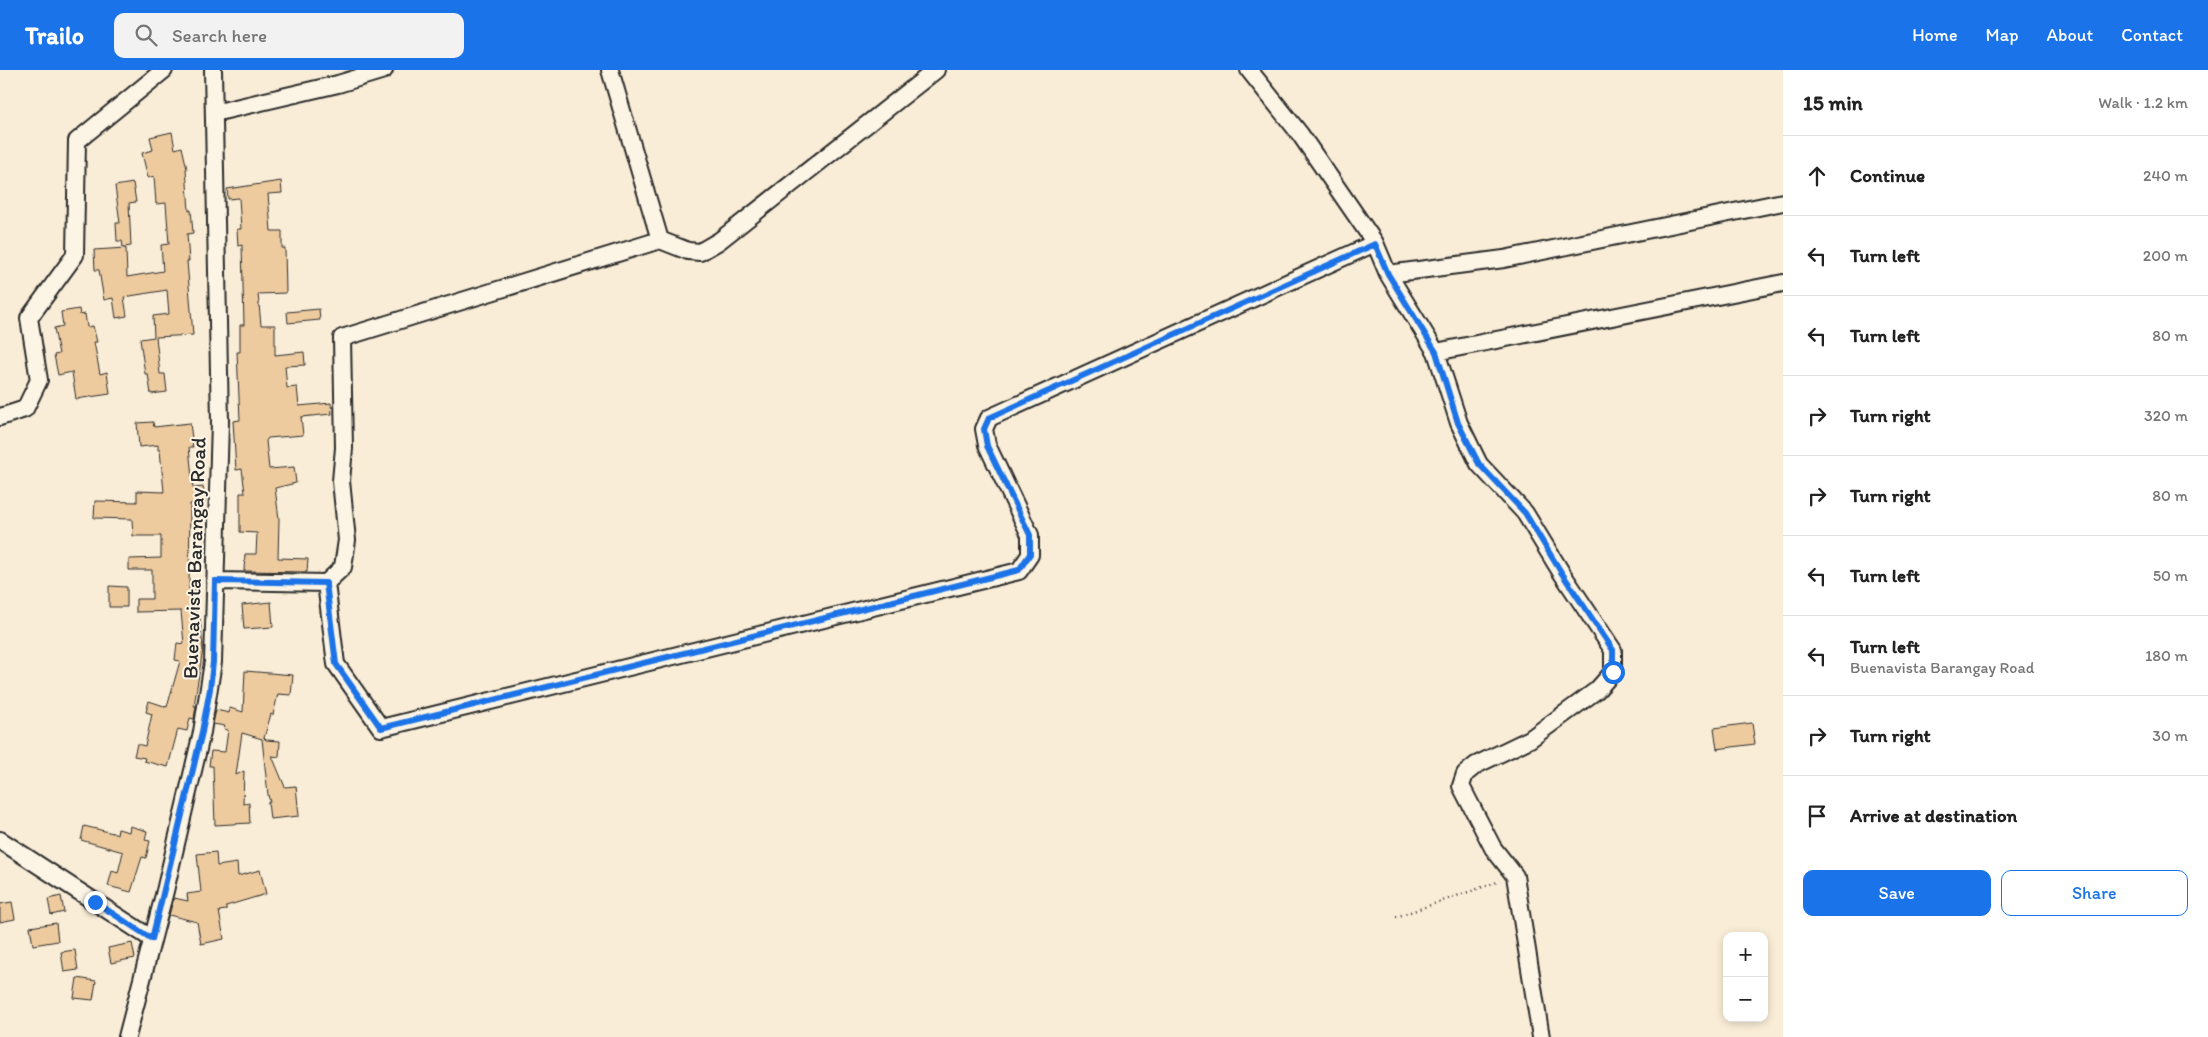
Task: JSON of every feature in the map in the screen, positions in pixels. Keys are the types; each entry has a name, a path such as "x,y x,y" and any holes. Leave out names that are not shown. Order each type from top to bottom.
{"street":[{"path":"0,417 25,409 40,380 29,318 75,255 77,140 164,70"},
{"name":"Buenavista Barangay Road","path":"127,1037 202,732 213,662 220,422 213,70"},
{"path":"214,113 338,84 384,70"},
{"path":"610,70 660,240"},
{"path":"215,581 326,583 342,567 347,540 341,481 344,448 342,338 660,240 688,251 700,252 719,241 936,70"},
{"path":"1249,70 1300,134 1375,244 1388,274 1436,352 1458,423 1479,464 1525,513 1561,572 1613,650 1613,672 1597,690 1530,740 1476,765 1465,774 1461,786 1492,848 1515,876 1541,1037"},
{"path":"1388,274 1504,259 1783,202"},
{"path":"326,583 336,664 381,728 1019,570 1030,554 1030,535 987,446 984,429 989,418 1375,244"},
{"path":"1436,352 1783,283"},
{"path":"0,840 152,939"}],"path":[{"path":"1396,916 1515,876"}],"building":[{"path":"172,132 175,149 182,147 187,169 189,211 191,210 193,233 187,234 189,261 187,261 193,335 156,337 160,374 165,374 167,392 151,394 148,374 145,374 140,339 154,337 153,316 169,314 167,290 124,297 127,316 116,318 113,298 104,300 99,270 95,270 94,250 126,248 127,277 163,271 161,245 169,244 166,203 156,204 154,176 148,178 142,153 153,150 150,137"},
{"path":"281,181 282,193 268,194 271,231 282,231 282,248 285,248 286,293 258,294 261,325 275,325 275,355 304,352 305,365 285,366 287,388 297,387 299,406 331,403 332,414 301,417 303,435 268,438 266,441 269,469 294,467 296,483 275,488 279,519 278,558 308,559 307,572 244,571 245,554 256,554 257,533 240,532 240,493 245,493 242,469 236,470 233,421 240,420 237,352 240,352 240,325 244,325 242,245 238,246 237,229 241,229 239,198 228,199 227,189"},
{"path":"133,183 136,202 129,203 131,246 123,247 122,241 117,241 116,223 120,223 115,186"},
{"path":"79,309 80,315 85,314 87,327 93,326 97,342 94,342 100,374 107,372 110,394 76,399 72,372 58,375 54,355 59,354 54,328 63,326 61,312"},
{"path":"319,309 320,320 288,323 287,312"},
{"path":"153,422 154,427 190,423 193,447 189,447 193,488 203,487 205,502 190,504 189,589 196,590 196,619 200,618 203,649 194,706 196,706 194,719 190,718 187,731 178,729 168,767 144,761 145,758 134,756 137,744 145,746 152,714 146,712 149,701 167,707 180,661 175,660 177,643 184,644 181,611 136,612 136,599 152,599 152,570 129,570 129,559 161,558 161,536 133,536 132,519 94,518 95,501 137,502 137,491 164,492 158,445 139,447 137,423"},
{"path":"109,586 127,587 127,607 109,607"},
{"path":"271,602 273,627 244,629 242,605"},
{"path":"245,671 293,675 291,695 278,694 273,715 271,714 264,738 266,740 280,741 279,757 272,756 285,787 296,786 299,816 270,819 268,802 270,802 262,739 242,733 236,775 244,771 243,804 249,803 250,823 215,825 213,766 209,766 211,751 225,752 228,730 224,729 225,726 213,724 216,710 229,713 230,708 243,712"},
{"path":"1752,723 1755,744 1717,749 1714,728"},
{"path":"84,826 117,834 118,829 129,832 130,826 147,831 145,840 150,841 146,858 142,857 131,892 108,886 112,871 118,873 123,852 81,840"},
{"path":"216,852 217,866 237,863 238,876 260,870 266,894 226,906 226,910 219,911 224,939 201,944 197,922 169,915 174,898 188,901 187,894 201,892 197,854"},
{"path":"61,896 64,912 51,915 48,899"},
{"path":"12,902 15,919 0,922 0,904"},
{"path":"56,923 58,941 33,945 30,927"},
{"path":"132,943 135,958 111,963 108,948"},
{"path":"75,950 78,970 64,972 61,952"},
{"path":"77,978 96,981 93,1000 74,998"}],"route":[{"path":"95,902 152,939 202,732 210,689 213,662 215,581 326,583 336,664 381,728 1019,570 1030,554 1030,535 987,446 984,429 989,418 1375,244 1388,274 1436,352 1458,423 1479,464 1525,513 1561,572 1613,650 1613,672"}]}
